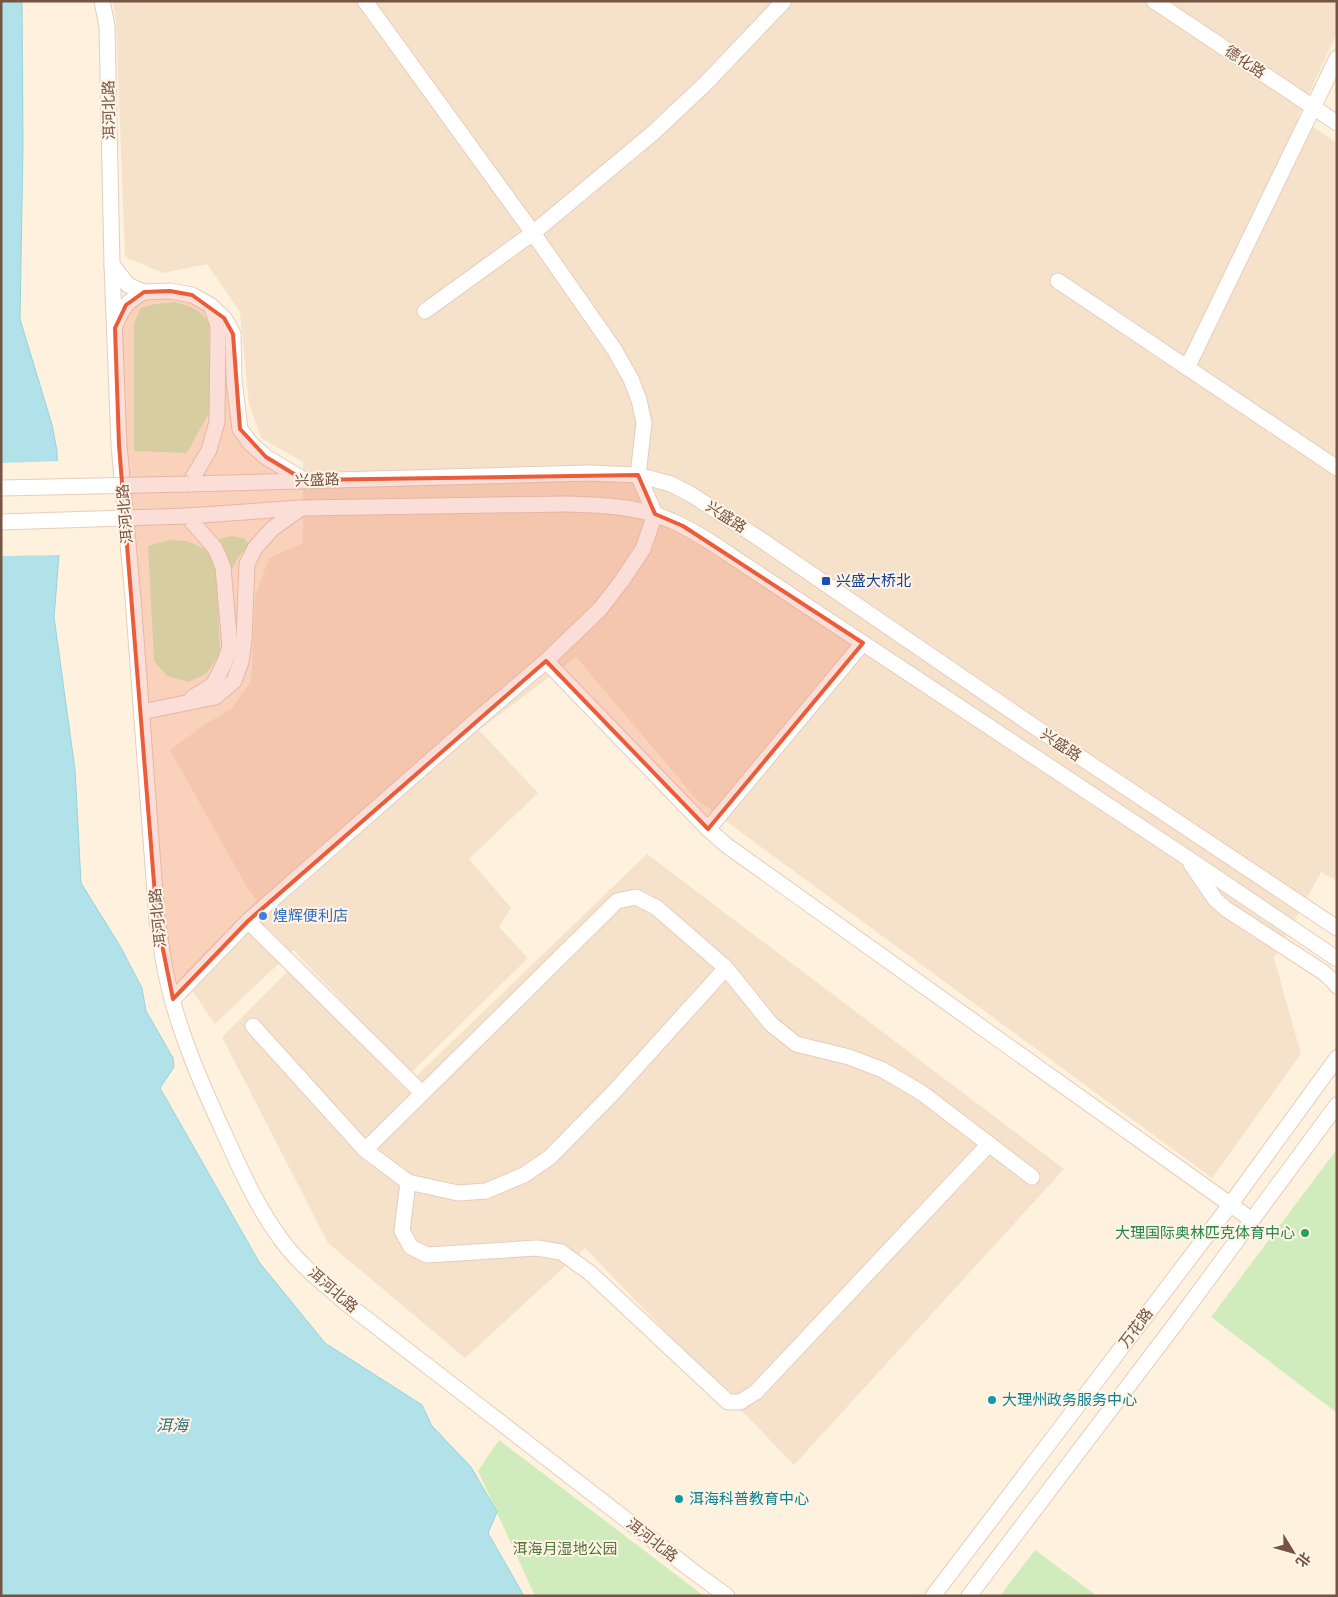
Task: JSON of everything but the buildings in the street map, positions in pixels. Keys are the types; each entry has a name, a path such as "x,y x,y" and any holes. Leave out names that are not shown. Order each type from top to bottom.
{"street":[{"name":"洱河北路","path":"102,1 107,26 112,265 119,445 142,712 157,920 165,970 173,999 208,1098 242,1175 266,1217 284,1244 313,1275 346,1303 727,1596"},
{"path":"173,999 248,921 546,661 600,610 643,549 655,514 638,475 644,423 639,400 631,379 614,349 533,233 365,1"},
{"path":"425,311 533,233 653,133 705,84 784,1"},
{"name":"德化路","path":"1154,1 1337,123"},
{"path":"1187,368 1337,58"},
{"path":"112,265 128,285 144,292"},
{"path":"1058,282 1337,468"},
{"path":"115,328 120,314 126,305 131,299 144,292 170,290 192,295 210,305 224,318 233,334 234,380 240,429 251,444 266,456 304,480"},
{"path":"189,484 210,450 217,422 218,326 210,305"},
{"name":"兴盛路","path":"1,488 588,473 638,475 671,484 700,500 1337,928"},
{"name":"兴盛路","path":"1,522 187,516 301,508 566,504 606,506 655,514 691,530 745,564 1337,959"},
{"path":"142,712 215,697 234,681 241,662 244,639 247,564 255,548 272,529 301,508"},
{"path":"180,705 213,685 230,647 223,567 215,548 187,516"},
{"path":"708,829 863,643"},
{"path":"546,661 708,829 734,850 1252,1220"},
{"path":"1186,857 1216,899 1226,909 1323,972 1337,986"},
{"path":"365,1150 618,901 636,897 657,908 726,968 771,1024 796,1044 849,1057 883,1070 922,1093 1032,1177"},
{"path":"248,921 422,1093"},
{"path":"253,1026 365,1150 408,1182 458,1193 486,1191 524,1175 550,1157 726,968"},
{"name":"万花路","path":"933,1596 1230,1205 1337,1058"},
{"name":"万花路","path":"969,1596 1173,1327 1337,1105"},
{"path":"408,1182 402,1231 411,1247 427,1255 537,1248 561,1252 589,1272 728,1402 740,1402 756,1392 989,1144"}],"highlighted area":[{"path":"170,291 192,295 224,318 233,334 240,429 266,457 304,480 638,475 655,514 683,526 863,643 708,829 546,661 248,921 173,999 157,920 119,445 115,328 126,305 144,292"}],"shaded area":[{"path":"113,1 1337,1 1337,33 1298,117 1337,143 1337,881 1321,872 1274,958 1301,1054 1212,1178 697,800 576,657 479,730 538,793 469,859 511,908 499,927 528,958 411,1073 293,950 215,1024 182,976 257,900 248,889 170,750 204,725 231,709 251,681 255,597 269,558 303,543 303,462 261,438 249,404 240,312 207,264 163,273 125,257 116,20"},
{"path":"647,854 1064,1169 794,1465 585,1248 465,1358 328,1243 222,1037 291,968 406,1086"}],"green space":[{"path":"174,302 194,308 209,323 209,413 187,453 134,451 134,324 141,308"},
{"path":"231,536 243,538 251,545 239,556 232,569 219,539"},
{"path":"170,540 187,541 205,549 216,562 220,654 206,674 188,682 167,676 154,661 148,546"},
{"name":"大理国际奥林匹克体育中心","path":"1337,1149 1337,1413 1211,1317"},
{"name":"洱海月湿地公园","path":"499,1440 704,1596 535,1596 478,1471"},
{"path":"1035,1550 1097,1596 1000,1596"}],"water":[{"name":"洱海","path":"1,1 22,1 23,146 20,319 52,425 57,451 59,555 54,617 75,770 81,883 120,946 142,988 146,1011 173,1058 174,1067 160,1088 259,1262 325,1343 422,1405 432,1426 471,1467 497,1512 488,1533 524,1596 1,1596"}],"pier":[{"path":"60,461 62,555 1,556 1,463"}],"place":[{"name":"兴盛大桥北","path":"826,581"},
{"name":"煌辉便利店","path":"263,916"},
{"name":"大理国际奥林匹克体育中心","path":"1305,1233"},
{"name":"大理州政务服务中心","path":"992,1400"},
{"name":"洱海科普教育中心","path":"679,1499"}]}
